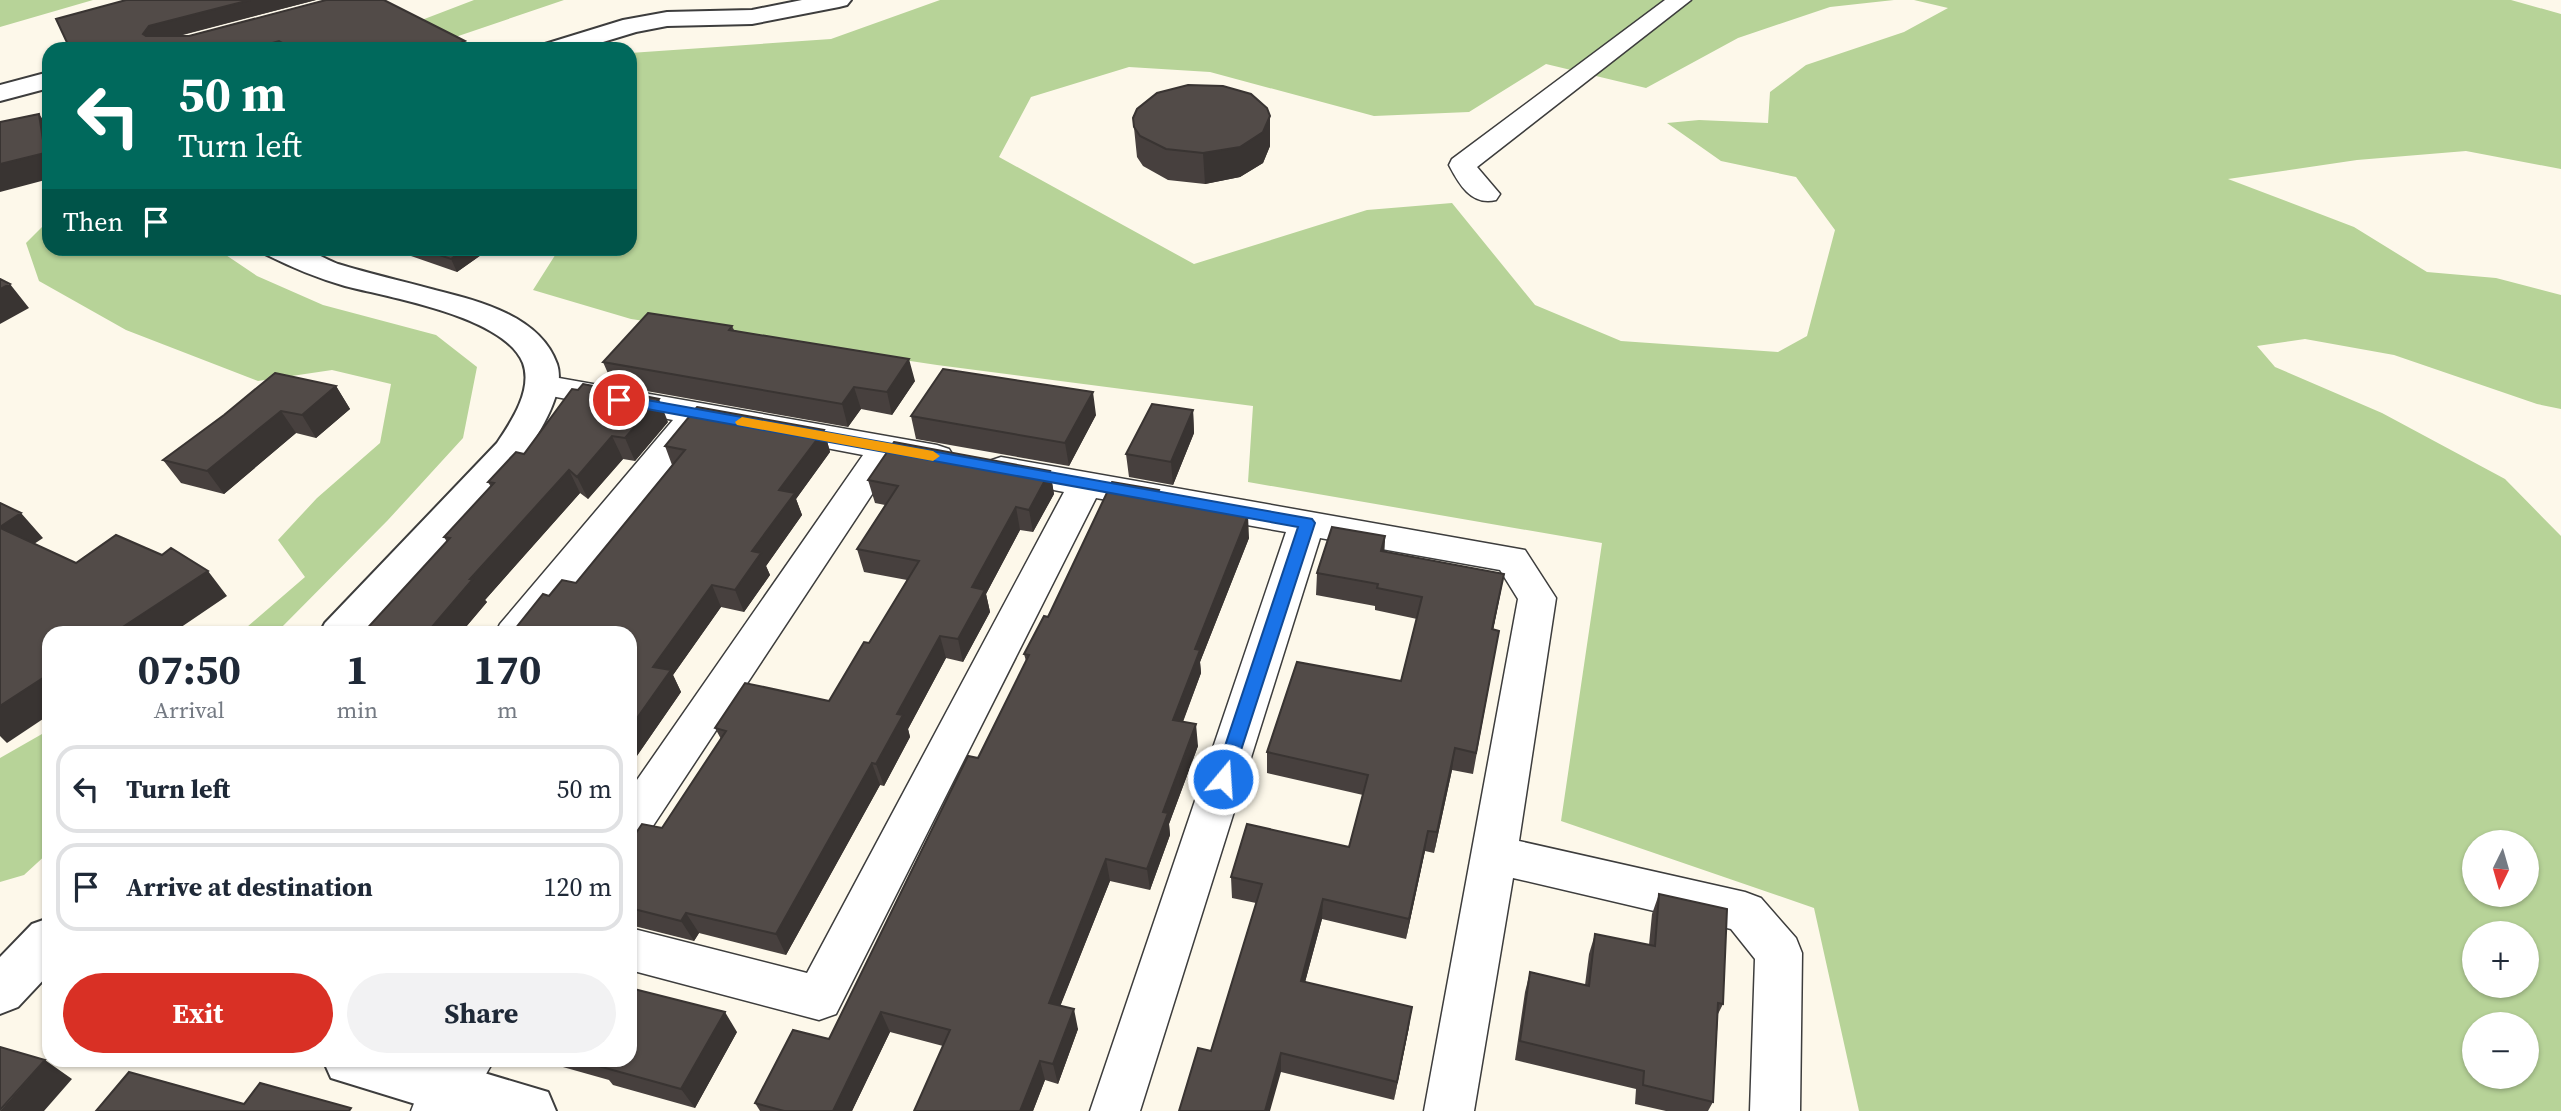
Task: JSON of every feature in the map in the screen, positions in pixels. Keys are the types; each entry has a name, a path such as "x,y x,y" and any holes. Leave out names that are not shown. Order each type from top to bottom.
{"street":[{"path":"577,42 632,25 667,19 752,17 839,0"},
{"path":"1486,194 1471,180 1462,165 1680,0"},
{"path":"0,93 42,82"},
{"path":"294,256 501,323 520,333 538,355 542,385 533,419 506,458 347,626"},
{"path":"542,385 1085,485 1512,558 1537,598 1449,1111"},
{"path":"521,626 696,414"},
{"path":"637,815 886,447"},
{"path":"637,951 819,998 1085,485"},
{"path":"1115,1111 1307,523"},
{"path":"1495,855 1745,912 1779,953 1775,1111"},
{"path":"376,1067 529,1111"}],"green space":[{"path":"0,0 93,0 0,27"},
{"path":"474,0 564,0 441,42 364,42"},
{"path":"940,0 1894,0 1830,7 1738,38 1646,88 1546,64 1469,112 1374,116 1210,72 1129,67 1031,97 999,157 1194,264 1367,210 1452,203 1535,305 1621,341 1778,352 1807,336 1835,230 1796,177 1721,161 1667,123 1699,120 1768,123 1770,92 1806,65 1904,32 1948,8 1914,0 2511,0 2561,14 2561,169 2466,151 2357,160 2228,179 2354,227 2427,272 2496,278 2561,295 2561,409 2537,404 2394,355 2305,339 2257,346 2275,367 2382,413 2505,479 2561,536 2561,1111 1859,1111 1814,908 1561,821 1602,543 1248,482 1253,406 937,365 631,319 533,290 555,256 637,256 637,53 831,39"},
{"path":"42,227 42,256 227,256 257,276 323,305 436,335 477,367 463,438 388,520 283,626 248,626 305,577 278,540 317,498 380,443 391,384 332,370 258,381 126,330 39,281 26,243"},
{"path":"42,734 42,858 24,875 0,882 0,758"}],"building":[{"path":"126,0 250,0 149,26 143,34 189,36 326,0 384,0 465,41 67,42 56,19"},
{"path":"1188,85 1223,86 1251,94 1267,108 1270,116 1263,132 1240,147 1203,153 1166,149 1140,136 1134,127 1133,118 1137,109 1157,93"},
{"path":"39,114 42,154 0,164 0,122"},
{"path":"0,279 10,284 0,289"},
{"path":"648,313 732,326 729,330 909,359 887,392 854,387 842,404 603,362"},
{"path":"943,369 1093,392 1065,443 911,416"},
{"path":"275,373 336,386 302,415 281,411 207,471 163,460 224,415"},
{"path":"583,384 659,399 625,438 612,436 577,477 569,470 470,579 473,579 433,626 369,626 450,538 444,537 494,483 488,482 516,452 524,454 572,389 578,390"},
{"path":"1152,404 1193,410 1171,462 1126,454"},
{"path":"697,407 824,430 779,490 795,493 752,551 761,553 735,590 712,585 653,667 671,670 637,718 637,626 517,626 543,594 549,596 562,580 576,583 685,450 665,446"},
{"path":"894,442 1050,471 1029,510 1016,507 972,587 985,590 958,639 940,636 897,714 903,715 876,764 872,763 776,934 686,913 681,921 637,910 637,832 642,824 662,828 726,731 715,728 745,683 829,701 864,642 869,643 919,561 857,549 898,486 868,480"},
{"path":"1112,482 1159,490 1156,497 1160,499 1248,515 1195,649 1200,650 1173,720 1196,724 1163,812 1168,813 1147,869 1106,859 1049,1003 1074,1009 1053,1064 1040,1061 1020,1111 914,1111 950,1030 881,1012 833,1111 784,1111 755,1103 793,1030 829,1039 968,756 978,758 1029,655 1024,654 1044,616 1048,617"},
{"path":"0,503 21,513 0,527"},
{"path":"1332,527 1385,536 1381,551 1504,574 1492,629 1499,631 1476,753 1455,748 1437,832 1428,831 1409,919 1323,899 1301,981 1412,1007 1397,1082 1281,1053 1265,1111 1179,1111 1198,1048 1211,1051 1262,884 1231,877 1247,824 1349,847 1368,775 1267,752 1297,662 1401,681 1422,597 1377,588 1378,584 1317,573"},
{"path":"0,528 76,563 116,535 162,555 171,548 208,571 124,626 42,626 42,679 0,706"},
{"path":"1659,894 1727,909 1723,1004 1718,1003 1713,1102 1643,1085 1644,1071 1520,1041 1530,972 1589,986 1595,934 1655,946"},
{"path":"637,990 725,1012 681,1089 602,1067 637,1067"},
{"path":"0,1047 42,1059 42,1063 0,1110"},
{"path":"129,1072 244,1104 260,1083 351,1108 349,1111 96,1111"}],"slow traffic":[{"path":"742,422 933,456"}],"route":[{"path":"619,400 1307,523 1223,779"}]}
